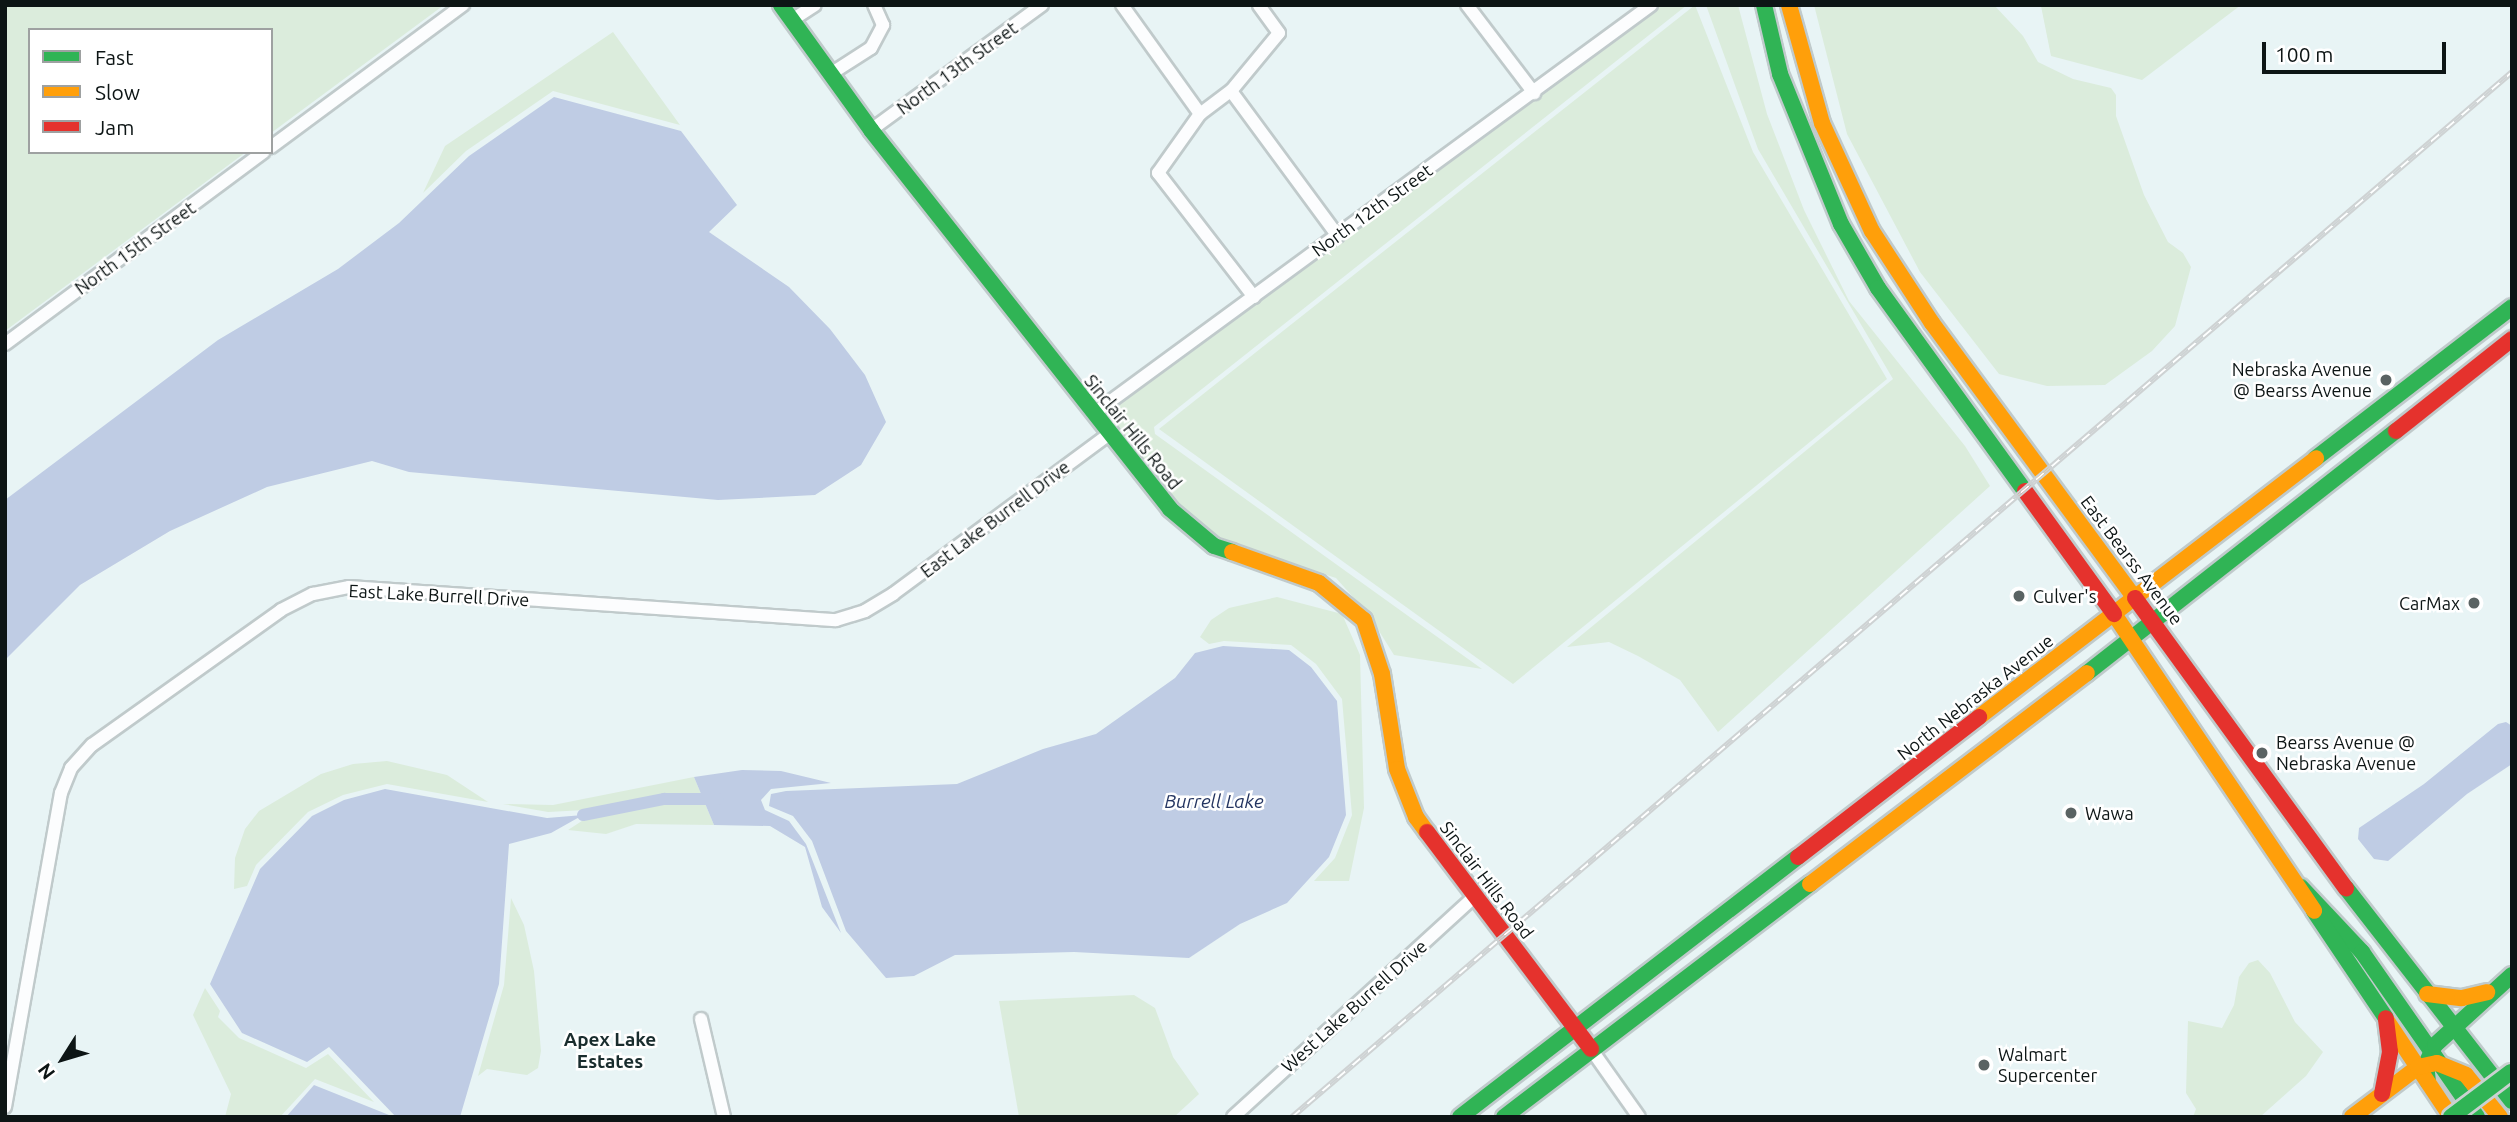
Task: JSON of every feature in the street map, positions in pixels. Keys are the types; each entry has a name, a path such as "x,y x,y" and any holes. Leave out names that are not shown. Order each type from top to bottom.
{"main road":[{"name":"Sinclair Hills Road","path":"781,5 871,130 1170,509 1214,546 1319,583 1364,620 1376,646 1406,794 1416,817 1591,1049"},
{"path":"1764,5 1785,87 1841,224 1878,288 2133,638 2386,1018 2477,1117"},
{"name":"East Bearss Avenue","path":"1789,5 1822,123 1872,231 1932,323 2427,994 2512,1101"},
{"name":"North Nebraska Avenue","path":"1463,1115 2512,307"},
{"path":"1504,1117 1791,895 2154,622 2512,340"},
{"path":"2450,356 2465,376"},
{"path":"1791,895 1800,875 1862,829 1869,813 1866,805"},
{"path":"2301,887 2362,952 2428,1062 2428,1082 2451,1117 2511,1072"},
{"path":"2352,1117 2428,1062 2453,1026 2512,975"},
{"path":"2427,994 2462,998 2490,992"},
{"path":"2382,1094 2390,1052 2386,1018"},
{"path":"2428,1062 2466,1075 2502,1117 2512,1111"}],"street":[{"path":"273,146 463,5"},
{"path":"792,20 815,5"},
{"path":"832,73 872,48 883,25 874,5"},
{"name":"North 13th Street","path":"871,130 1042,5"},
{"path":"1122,5 1200,114"},
{"path":"1254,297 1158,173 1200,114 1231,91 1279,33 1259,5"},
{"path":"1467,5 1534,93"},
{"name":"North 12th Street","path":"1093,414 1651,5"},
{"path":"1231,91 1338,236"},
{"name":"North 15th Street","path":"5,344 261,154"},
{"name":"East Lake Burrell Drive","path":"5,1107 61,793 71,768 93,745 281,610 313,594 349,587 836,620 865,611 893,594 1109,434"},
{"name":"West Lake Burrell Drive","path":"1233,1117 1475,896"},
{"path":"701,1019 724,1117"},
{"name":"Sinclair Hills Road","path":"1591,1049 1639,1117"}],"green space":[{"path":"5,5 444,5 273,132 273,28 28,28 28,154 243,154 5,331"},
{"path":"1662,5 1687,5 1154,427 1155,434 1482,669 1394,655 1369,615 1336,578 1218,540 1167,494 1103,415"},
{"path":"1695,5 1753,152 1887,379 1513,684 1159,429"},
{"path":"1706,5 1738,5 1767,114 1804,210 1849,301 1965,446 1990,486 1718,732 1680,680 1638,656 1609,642 1567,647 1893,379 1758,149"},
{"path":"1814,5 1994,5 2023,36 2038,62 2073,79 2111,88 2116,95 2116,116 2144,195 2168,242 2183,253 2191,267 2175,326 2152,351 2105,385 2047,386 1999,374 1920,272 1847,134"},
{"path":"2241,5 2142,80 2051,56 2041,6"},
{"path":"613,32 680,125 553,91 466,151 423,193 445,146"},
{"path":"1277,597 1342,614 1360,655 1364,808 1349,881 1314,881 1335,858 1352,815 1342,699 1316,664 1291,645 1224,641 1209,644 1200,637 1211,620 1229,608"},
{"path":"387,761 447,775 488,802 387,784 343,795 308,812 256,865 247,886 234,889 235,858 245,829 259,811 321,774 353,764"},
{"path":"694,777 714,825 636,824 606,834 568,830 588,817 585,810 548,812 503,804 553,805"},
{"path":"511,898 524,925 534,971 541,1051 538,1068 527,1075 487,1069 478,1076 504,985"},
{"path":"2258,960 2270,973 2295,1022 2323,1052 2306,1076 2260,1117 2193,1117 2196,1109 2186,1093 2188,1021 2222,1028 2234,1005 2239,977 2249,963"},
{"path":"205,988 220,1011 218,1017 239,1038 306,1068 328,1054 374,1102 315,1079 280,1117 225,1117 231,1094 193,1015"},
{"path":"1134,995 1155,1008 1173,1057 1199,1094 1174,1117 1019,1117 999,1001"}],"water":[{"path":"554,97 681,131 737,205 709,232 789,287 830,329 865,375 886,422 861,465 815,495 718,500 409,472 372,461 267,487 170,531 80,585 5,660 5,500 218,340 338,269 399,223 469,156"},
{"name":"Burrell Lake","path":"1223,646 1289,650 1311,667 1337,701 1346,815 1329,857 1287,903 1240,924 1189,958 1074,952 955,955 914,976 886,978 846,931 812,841 793,816 769,806 771,794 786,791 957,784 1043,749 1096,734 1175,678 1195,653"},
{"path":"2506,722 2512,726 2512,764 2467,794 2388,861 2374,859 2358,839 2359,828 2424,784 2498,724"},
{"path":"742,770 781,771 831,783 771,789 761,800 765,810 789,821 806,844 841,933 822,907 805,847 770,826 714,825 694,777"},
{"path":"385,789 547,818 583,815 551,833 509,844 499,984 460,1117 396,1117 329,1047 307,1062 242,1033 210,984 260,869 312,816 344,800"},
{"path":"314,1085 394,1117 286,1117"}],"waterway":[{"path":"583,815 664,799 718,799"}],"railway":[{"path":"1292,1117 2512,72"}],"traffic: fast":[{"path":"781,5 871,130 1170,509 1214,546 1232,552"},
{"path":"1764,5 1780,74 1841,224 1878,288 2025,491"},
{"path":"2316,458 2512,307"},
{"path":"2087,673 2396,431"},
{"path":"1460,1117 1798,857"},
{"path":"1504,1117 1810,884"},
{"path":"2301,887 2362,952 2477,1117"},
{"path":"2346,888 2512,1101"},
{"path":"2314,911 2386,1018"},
{"path":"2428,1082 2426,1064 2435,1045 2512,975"},
{"path":"2451,1117 2511,1072"}],"traffic: slow":[{"path":"1789,5 1822,123 1872,231 1932,323 2135,598"},
{"path":"1979,717 2316,458"},
{"path":"1232,552 1319,583 1364,620 1382,674 1397,769 1416,817 1427,832"},
{"path":"2114,614 2314,911"},
{"path":"1810,884 2087,673"},
{"path":"2427,994 2462,998 2487,992"},
{"path":"2387,1021 2451,1117"},
{"path":"2352,1117 2418,1067 2437,1063 2466,1075 2500,1117"}],"traffic: jam":[{"path":"2396,431 2512,339"},
{"path":"2025,491 2114,614"},
{"path":"2135,598 2346,888"},
{"path":"1798,857 1979,717"},
{"path":"1427,832 1591,1049"},
{"path":"2382,1094 2390,1052 2386,1018"}],"place":[{"name":"Nebraska Avenue @ Bearss Avenue","path":"2386,380"},
{"name":"Culver's","path":"2019,596"},
{"name":"CarMax","path":"2474,603"},
{"name":"Bearss Avenue @ Nebraska Avenue","path":"2262,753"},
{"name":"Wawa","path":"2071,813"},
{"name":"Walmart Supercenter","path":"1984,1065"}],"district":[{"name":"Apex Lake Estates","path":"610,1051"}]}
